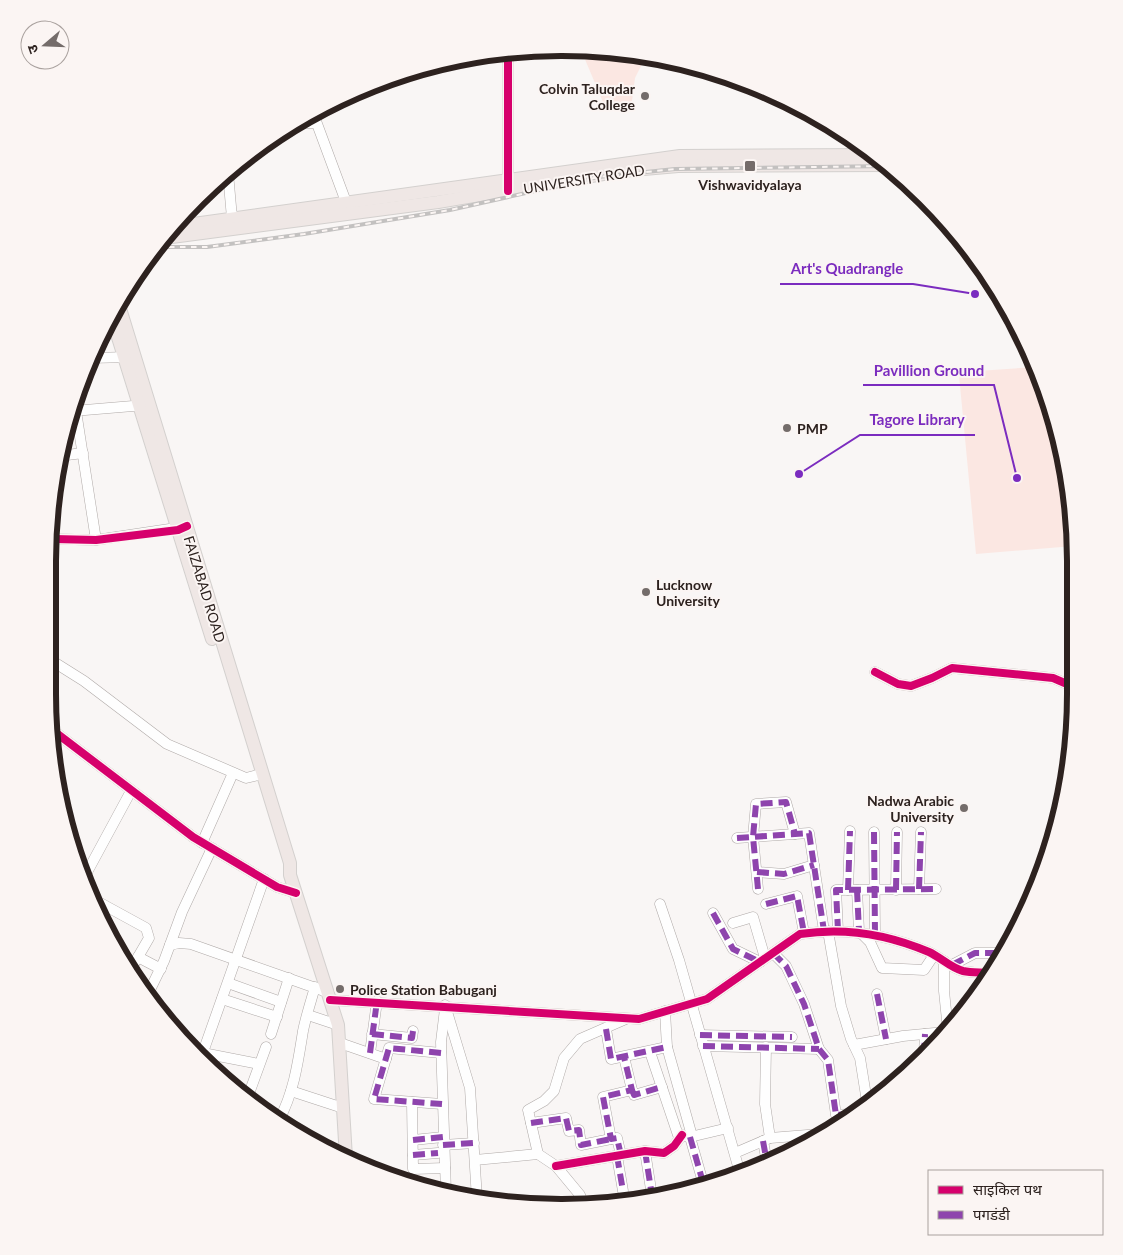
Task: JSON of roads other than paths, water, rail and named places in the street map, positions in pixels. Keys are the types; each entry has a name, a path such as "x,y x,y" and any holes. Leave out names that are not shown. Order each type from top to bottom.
{"main road":[{"name":"UNIVERSITY ROAD","path":"508,186 680,156 861,155"},
{"name":"UNIVERSITY ROAD","path":"185,225 232,218 348,208 429,198 620,171 673,167 874,165"},
{"name":"UNIVERSITY ROAD","path":"175,236 348,208"},
{"name":"FAIZABAD ROAD","path":"120,315 128,357"},
{"name":"FAIZABAD ROAD","path":"115,325 144,405 258,775 290,863 290,875 338,1025 346,1150"}],"street":[{"path":"508,60 508,186"},
{"path":"315,121 348,208"},
{"path":"229,181 232,218"},
{"path":"99,358 128,357"},
{"path":"79,411 144,405"},
{"path":"76,421 96,540"},
{"path":"68,455 83,453"},
{"path":"57,539 96,540 182,528"},
{"path":"56,663 84,681 167,744 246,778 258,775"},
{"path":"875,672 898,684 911,686 952,668 1054,678 1067,684"},
{"path":"58,734 202,843 264,879 296,894"},
{"path":"202,843 233,773"},
{"path":"88,870 131,791"},
{"path":"758,889 753,836 756,804 786,802 795,834"},
{"path":"850,831 852,890 859,931 870,942 882,968 924,970 934,955"},
{"path":"874,832 875,934"},
{"path":"896,890 897,832"},
{"path":"919,889 920,832"},
{"path":"737,838 809,833 814,865 830,931 841,1006 862,1067 866,1096"},
{"path":"151,988 182,912 212,848"},
{"path":"757,872 784,874 814,865"},
{"path":"204,1051 264,879"},
{"path":"830,931 836,890 936,889"},
{"path":"766,904 797,896 804,933"},
{"path":"102,904 146,928 149,938 134,963"},
{"path":"660,904 738,1166"},
{"path":"713,913 733,949 766,958 786,966 804,1004 819,1049 828,1060 836,1115 841,1115"},
{"path":"733,923 753,918 766,958"},
{"path":"170,945 179,943 191,944 315,986 329,996 626,1019 639,1019 707,999 804,933 859,931 875,934 888,937 934,955 962,970 983,972"},
{"path":"948,963 975,953 995,953"},
{"path":"138,957 160,969"},
{"path":"946,1021 944,991 948,963"},
{"path":"271,1034 289,978"},
{"path":"228,983 281,1002"},
{"path":"282,1115 291,1091 315,986"},
{"path":"877,994 886,1039"},
{"path":"222,999 277,1017"},
{"path":"370,1053 376,1001"},
{"path":"445,1005 441,1053 441,1145 446,1185"},
{"path":"445,1005 470,1088 476,1191"},
{"path":"664,1011 667,1047 688,1136 702,1179"},
{"path":"308,1015 338,1025"},
{"path":"538,1154 528,1110 544,1101 554,1092 564,1058 580,1039 626,1019"},
{"path":"606,1029 611,1060 667,1047"},
{"path":"854,1045 936,1032"},
{"path":"372,1034 412,1035 412,1050"},
{"path":"924,1045 925,1034"},
{"path":"700,1035 792,1037"},
{"path":"340,1043 386,1059"},
{"path":"703,1046 819,1049"},
{"path":"249,1090 266,1047"},
{"path":"766,1047 765,1104 767,1155"},
{"path":"441,1053 389,1048 374,1099 442,1104"},
{"path":"650,1052 678,1135 688,1136 728,1128"},
{"path":"208,1055 259,1064"},
{"path":"624,1057 634,1095 662,1087"},
{"path":"611,1139 603,1097 632,1090"},
{"path":"291,1091 343,1108"},
{"path":"412,1102 413,1169 445,1168"},
{"path":"531,1123 566,1118 569,1131 579,1130 581,1145 617,1138 623,1191"},
{"path":"556,1166 645,1151 664,1153 688,1136"},
{"path":"735,1153 767,1140 806,1136"},
{"path":"413,1140 441,1145 474,1143"},
{"path":"413,1155 441,1145"},
{"path":"645,1151 651,1190"},
{"path":"475,1160 538,1154 556,1166 582,1198"}],"railway":[{"path":"167,247 207,247 304,234 450,210 598,177 675,169 875,166"}],"place":[{"name":"Colvin Taluqdar College","path":"645,96"},
{"name":"Vishwavidyalaya","path":"750,166"},
{"name":"Art's Quadrangle","path":"975,294"},
{"name":"PMP","path":"787,428"},
{"name":"Tagore Library","path":"799,474"},
{"name":"Pavillion Ground","path":"1017,478"},
{"name":"Lucknow University","path":"646,592"},
{"name":"Nadwa Arabic University","path":"964,808"},
{"name":"Police Station Babuganj","path":"340,989"}]}
